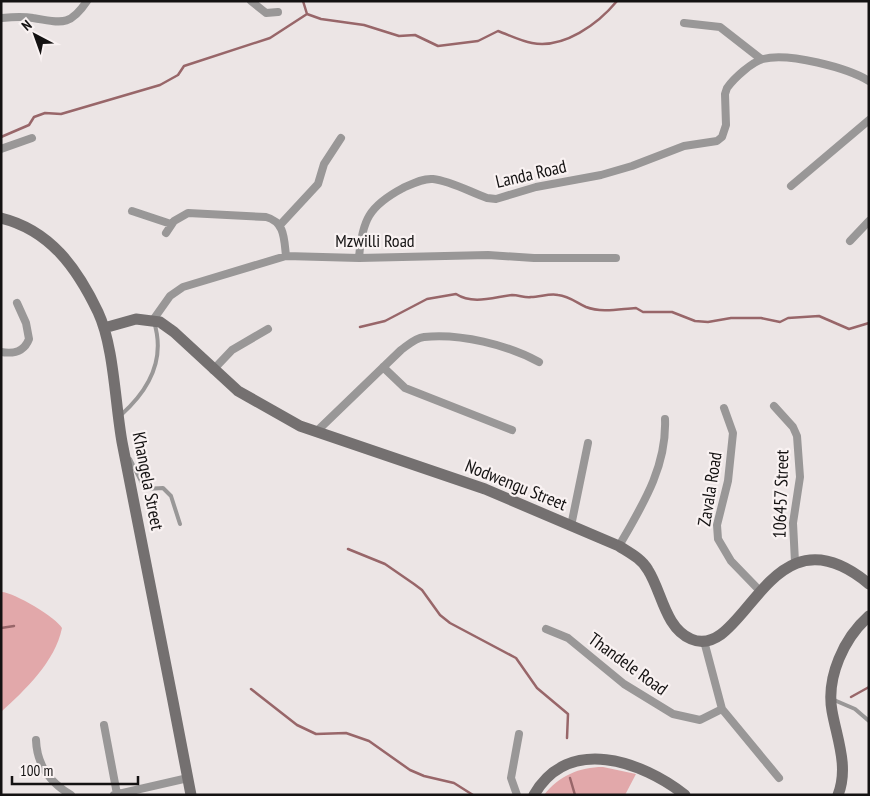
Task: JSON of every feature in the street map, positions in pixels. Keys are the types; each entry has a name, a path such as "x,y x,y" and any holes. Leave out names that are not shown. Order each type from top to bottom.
{"street":[{"path":"1,18 23,17 62,23 75,16 87,1"},
{"path":"251,1 266,13 278,12"},
{"path":"684,23 720,27 761,59 779,58 840,67 869,82"},
{"name":"Landa Road","path":"359,258 363,226 374,208 398,191 419,182 434,179 487,198 496,199 536,187 621,170 684,146 718,141 722,137 726,126 725,94 730,85 739,76 761,59"},
{"path":"791,186 869,120"},
{"path":"1,149 32,138"},
{"path":"280,225 314,190 320,180 324,164 341,138"},
{"path":"132,211 171,224"},
{"path":"166,233 171,224 188,213 266,217 276,220 280,225 286,256"},
{"name":"Khangela Street","path":"1,218 39,233 61,253 97,310 104,328 122,443 191,795"},
{"path":"850,241 869,221"},
{"name":"Mzwilli Road","path":"153,320 170,296 183,287 286,256 359,258 488,255 544,258 616,258"},
{"path":"1,352 11,354 19,351 28,339 26,323 17,303"},
{"path":"104,328 136,319 153,320"},
{"name":"Nodwengu Street","path":"153,320 169,327 213,370 238,391 264,407 316,432 485,489 619,546 637,557 648,568 672,624 680,633 692,640 704,641"},
{"path":"213,370 232,350 268,329"},
{"path":"316,432 383,367 412,342 423,337 486,342 516,351 540,362"},
{"path":"383,367 405,388 512,430"},
{"name":"106457 Street","path":"774,406 793,428 797,436 800,477 793,523 795,562"},
{"name":"Zavala Road","path":"724,408 733,433 728,481 717,525 718,539 731,561 760,592"},
{"path":"619,546 654,482 664,448 665,419"},
{"path":"571,526 588,443"},
{"path":"779,778 722,710 704,641 723,632 780,572 795,562 817,559 833,561 857,574 869,584"},
{"path":"838,795 843,769 832,690 841,654 850,637 869,616"},
{"name":"Thandele Road","path":"546,628 568,638 624,684 674,714 700,720 722,710"},
{"path":"104,725 116,794 188,778"},
{"path":"517,795 511,778 519,734"},
{"path":"36,740 36,752 42,767 55,784 71,795"},
{"path":"534,795 551,774 577,762 593,759 616,760 636,766 656,774 685,795"}],"lane":[{"path":"118,418 143,392 156,368 159,352 153,320"},
{"path":"122,443 145,489 163,488 172,496 180,524"},
{"path":"832,699 855,708 869,721"}],"shaded area":[{"path":"1,592 34,606 52,618 62,628 53,652 46,664 29,685 1,712"},
{"path":"594,767 636,774 625,795 544,795 556,783 570,774"}],"waterway":[{"path":"303,1 307,14 321,19 364,25 399,36 415,35 438,46 478,41 498,31 532,43 556,42 579,33 590,26 617,1"},
{"path":"1,137 29,125 34,117 45,113 61,114 160,85 178,75 184,66 270,38 307,14"},
{"path":"360,327 385,321 427,299 456,294 476,300 512,295 529,297 555,295 566,297 592,309 636,308 643,312 672,312 695,321 708,322 731,318 761,318 780,322 788,318 819,316 849,329 869,323"},
{"path":"348,549 385,564 422,590 440,615 450,623 516,658 537,688 568,714 567,738"},
{"path":"1,628 14,626"},
{"path":"851,697 869,687"},
{"path":"251,689 297,725 316,734 346,733 369,741 410,770 424,776 454,783 473,795"},
{"path":"570,778 575,795"}]}
